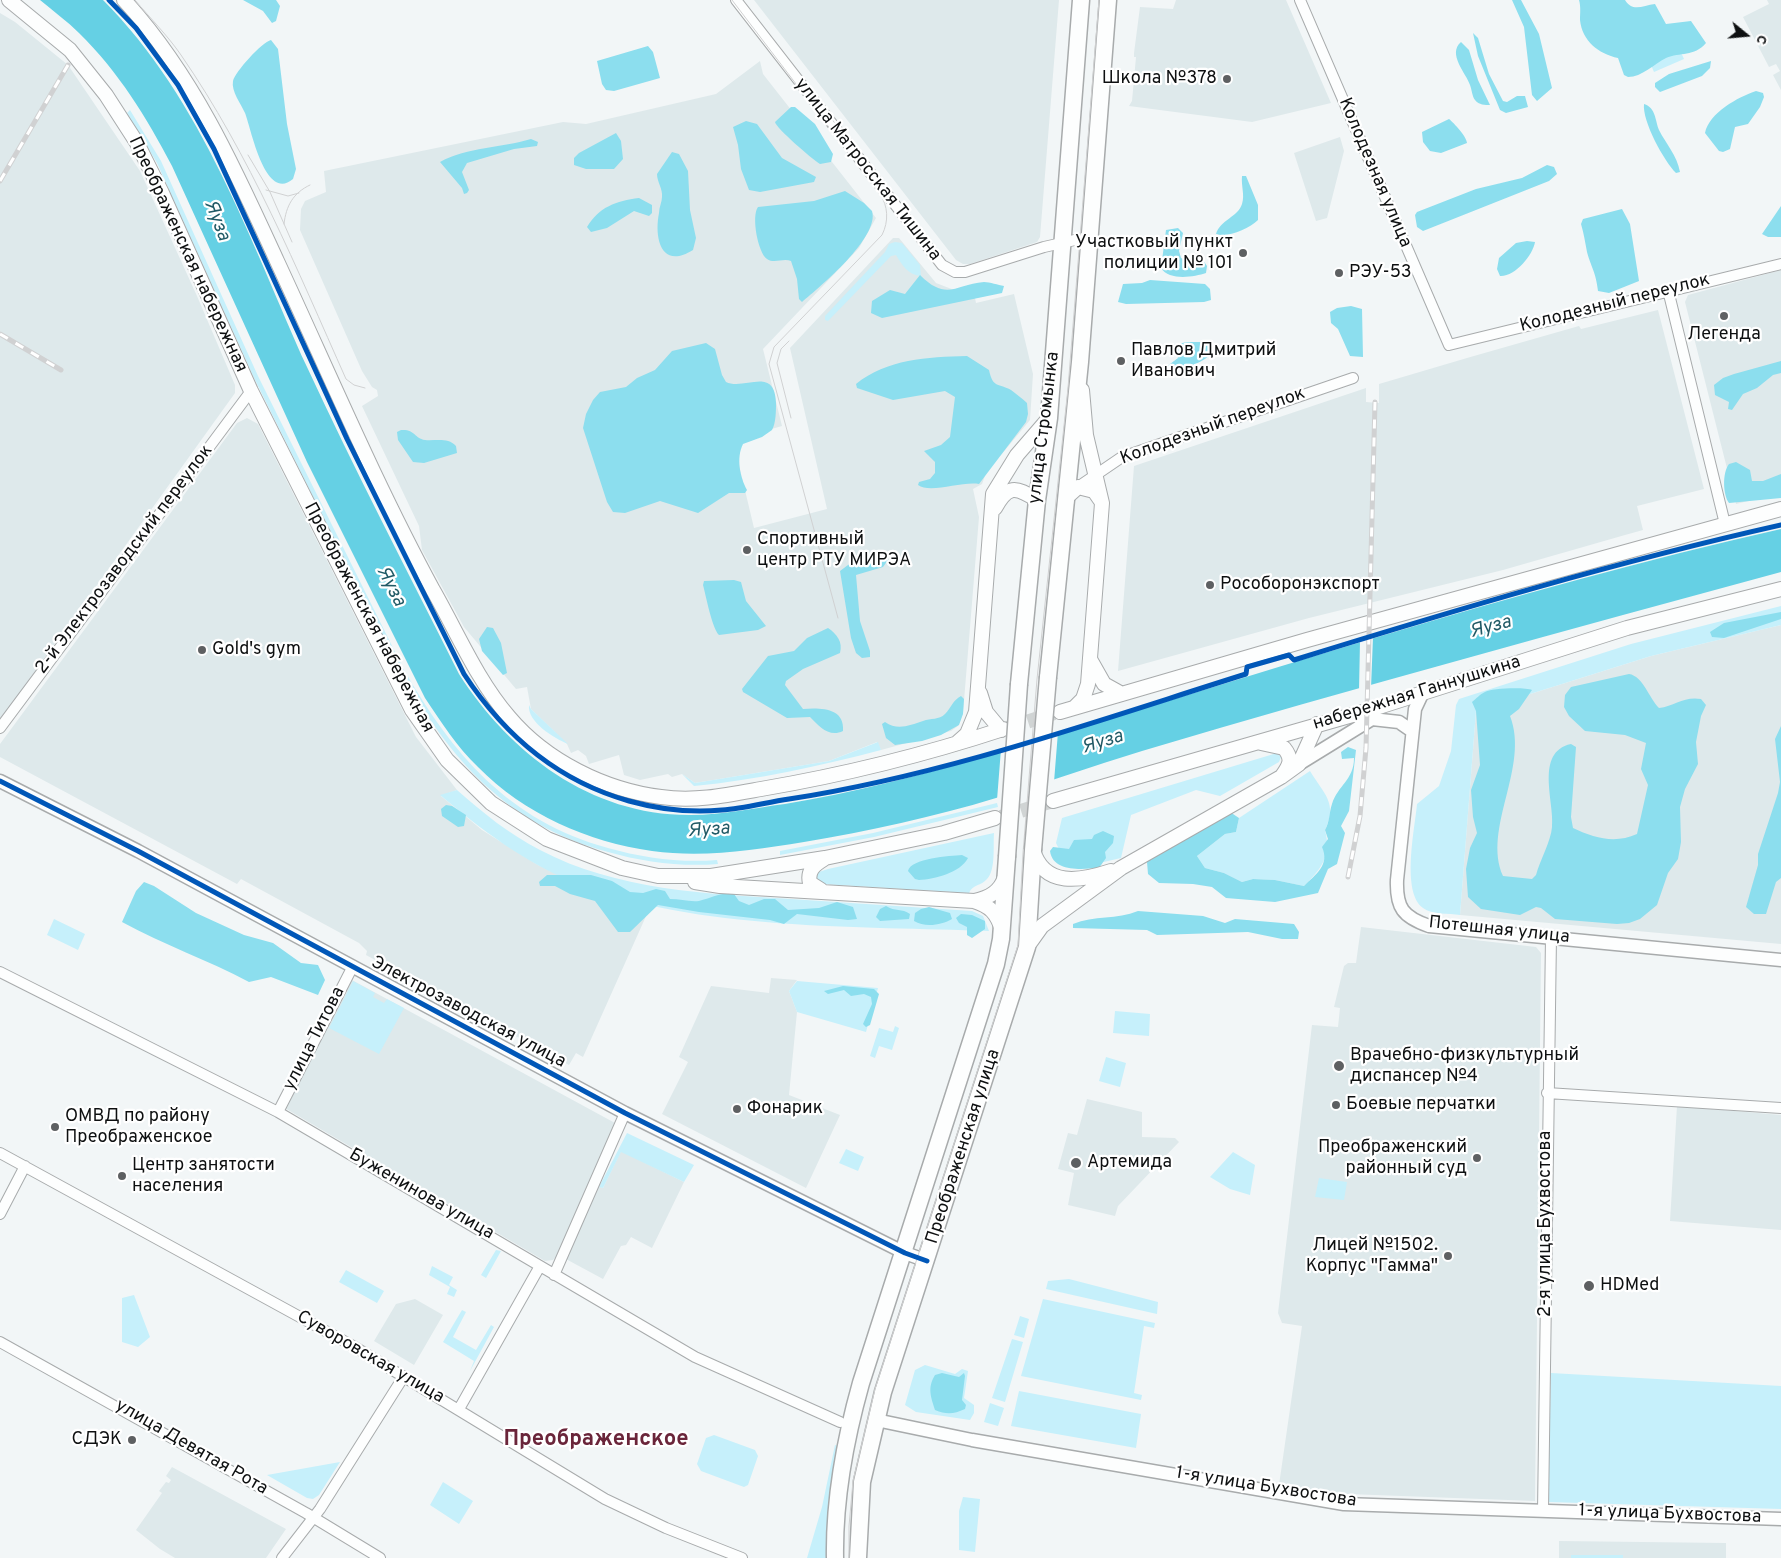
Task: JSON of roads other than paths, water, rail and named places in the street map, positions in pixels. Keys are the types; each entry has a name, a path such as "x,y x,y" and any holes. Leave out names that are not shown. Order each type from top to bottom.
{"main road":[{"name":"Преображенская набережная","path":"8,0 70,50 106,95 137,144 162,193 251,391 412,710 447,760 491,803 519,823 547,839 622,868 658,876 711,876 825,858 944,833 995,818"},
{"path":"124,0 143,21 218,135 413,553 480,676 496,701 521,730 562,762 605,783 662,798 691,799 722,796 810,781 956,744 1002,730 986,712 978,687"},
{"name":"улица Стромынка","path":"1007,857 1019,684 1037,500 1048,418 1081,0"},
{"name":"улица Стромынка","path":"1033,850 1048,677 1080,362 1088,237 1108,0"},
{"path":"1074,708 1083,699 1088,684 1102,503 1086,435 1080,362"},
{"path":"956,744 967,734 974,720 994,494 1016,455 1048,418"},
{"path":"1065,507 1067,497 1078,487 1094,491 1102,503"},
{"path":"992,513 1000,499 1010,490 1020,490 1037,500"},
{"path":"1060,712 1781,509"},
{"name":"набережная Ганнушкина","path":"1053,800 1379,706 1627,628 1781,589"},
{"path":"1091,660 1104,684 1122,694"},
{"path":"1027,947 1042,926 1121,868 1281,777 1299,764 1318,724"},
{"path":"1255,742 1277,745 1289,753 1289,766 1281,777"},
{"path":"1033,850 1041,868 1047,874 1059,878 1080,878 1121,868"},
{"name":"Преображенская улица","path":"858,1558 862,1482 876,1420 1027,947 1033,850"},
{"name":"Преображенская улица","path":"835,1558 834,1525 840,1479 861,1385 996,964 1002,930 1007,857"},
{"path":"821,890 810,883 808,876 811,870 825,858"},
{"path":"658,876 720,886 821,890 974,900 988,898 995,893 1002,885 1005,875"},
{"path":"974,900 992,910 999,919 1002,930"},
{"path":"840,1422 854,1391 861,1385"}],"street":[{"name":"улица Матросская Тишина","path":"736,0 886,196 942,265 955,272 965,272 1062,242 1088,237"},
{"name":"Колодезная улица","path":"1300,0 1450,345"},
{"name":"Колодезный переулок","path":"1450,345 1668,290 1781,264"},
{"path":"1668,290 1725,524"},
{"name":"Колодезный переулок","path":"1078,487 1122,457 1353,378"},
{"name":"2-й Электрозаводский переулок","path":"0,728 251,391"},
{"name":"Потешная улица","path":"1423,692 1416,704 1412,731 1396,897 1402,910 1412,920 1429,926 1781,960"},
{"path":"1379,706 1403,717 1412,731"},
{"path":"1299,764 1372,719 1399,722 1412,731"},
{"name":"Электрозаводская улица","path":"0,781 138,851 625,1113 904,1253 927,1260"},
{"name":"2-я улица Бухвостова","path":"1543,1511 1547,1093 1551,937"},
{"name":"улица Титова","path":"278,1112 353,966"},
{"name":"Буженинова улица","path":"0,972 278,1112 695,1357 840,1422"},
{"path":"1547,1093 1781,1108"},
{"path":"554,1274 625,1113"},
{"name":"Суворовская улица","path":"0,1153 404,1376 605,1499 666,1528 742,1558"},
{"path":"0,1214 25,1166"},
{"path":"459,1409 540,1266"},
{"name":"улица Девятая Рота","path":"0,1342 314,1518 380,1558"},
{"path":"282,1558 314,1518 404,1376"},
{"name":"1-я улица Бухвостова","path":"876,1420 972,1440 1344,1504 1781,1519"}],"water":[{"name":"Яуза","path":"40,0 103,0 138,39 169,82 221,174 325,406 459,674 503,730 529,754 557,775 588,792 620,805 655,813 715,814 810,800 885,784 984,757 1480,607 1680,553 1781,529 1781,572 1301,705 1142,751 996,798 901,823 804,842 710,853 691,854 652,851 604,841 558,823 516,799 496,784 470,759 437,716 425,698 307,462 172,166 142,113 119,79 74,29"}],"tunnel":[{"path":"1008,728 1054,713"},
{"path":"1001,817 1053,801"}],"tram line":[{"path":"135,0 176,48 206,93 251,172 346,379 354,385 365,388"},
{"path":"732,0 880,194 886,209 887,219 882,235 774,347 769,364 838,618"},
{"path":"849,1558 849,1526 853,1481 875,1389 1018,945 1023,853 1037,679 1068,388 1099,0"},
{"path":"827,113 886,189 892,204"},
{"path":"248,155 270,192 292,242"},
{"path":"284,224 291,201 299,192 310,185"},
{"path":"266,190 288,196 299,193"},
{"path":"789,341 781,349 777,363 791,418"}],"railway":[{"path":"0,181 68,65"},
{"path":"0,334 61,370"},
{"path":"1348,877 1360,816 1366,748 1375,402"}],"place":[{"name":"Школа №378","path":"1227,79"},
{"name":"Участковый пункт полиции № 101","path":"1243,253"},
{"name":"РЭУ-53","path":"1339,273"},
{"name":"Легенда","path":"1724,316"},
{"name":"Павлов Дмитрий Иванович","path":"1121,361"},
{"name":"Спортивный центр РТУ МИРЭА","path":"747,550"},
{"name":"Рособоронэкспорт","path":"1210,585"},
{"name":"Gold's gym","path":"202,650"},
{"name":"Врачебно-физкультурный диспансер №4","path":"1339,1066"},
{"name":"Боевые перчатки","path":"1336,1105"},
{"name":"Фонарик","path":"737,1109"},
{"name":"ОМВД по району Преображенское","path":"55,1127"},
{"name":"Преображенский районный суд","path":"1477,1158"},
{"name":"Артемида","path":"1076,1163"},
{"name":"Центр занятости населения","path":"122,1176"},
{"name":"Лицей №1502. Корпус \"Гамма\"","path":"1448,1256"},
{"name":"HDMed","path":"1589,1286"},
{"name":"СДЭК","path":"132,1440"}],"district":[{"name":"Преображенское","path":"596,1441"}]}
